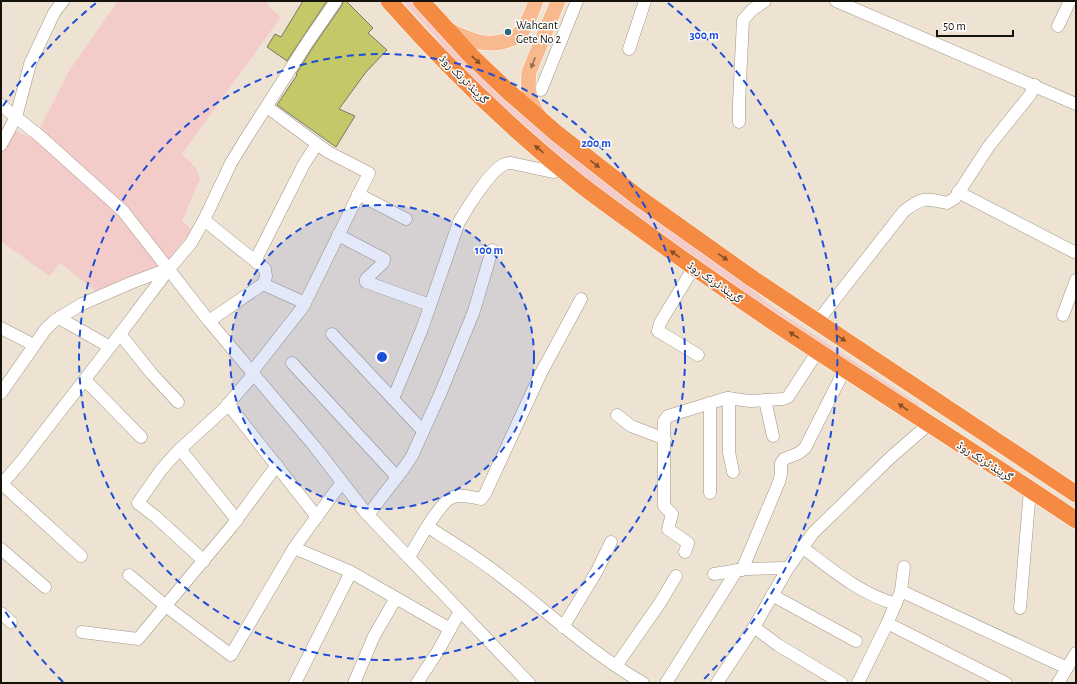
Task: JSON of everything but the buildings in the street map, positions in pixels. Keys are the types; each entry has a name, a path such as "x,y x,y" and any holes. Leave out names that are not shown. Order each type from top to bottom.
{"highway":[{"name":"گرینڈ ٹرنک روڈ","path":"389,1 468,86 579,183 694,267 845,369 1076,520"},
{"name":"گرینڈ ٹرنک روڈ","path":"421,1 445,29 510,93 543,122 639,198 817,322 1076,494"},
{"path":"929,424 941,405"}],"main road":[{"path":"445,29 482,43 489,44 515,38 520,34 526,24 536,1"},
{"path":"543,122 530,101 528,78 558,1"}],"street":[{"path":"1,145 16,117 30,64 54,13 63,1"},
{"path":"81,556 1,484 20,463 169,269 191,243 204,220 231,163 307,43 336,1"},
{"path":"541,90 577,1"},
{"path":"629,49 645,1"},
{"path":"739,122 743,20 752,10 765,1"},
{"path":"836,1 1076,104"},
{"path":"1058,26 1068,3"},
{"path":"817,322 904,211 917,201 925,198 947,203 955,198 989,146 1030,95 1035,86"},
{"path":"1,105 85,176 123,212 209,321 252,374 315,447 368,515 529,683"},
{"path":"204,561 156,516 138,503 161,470 180,449 228,404 305,303 369,174 328,152 267,107"},
{"path":"255,261 304,164 317,144"},
{"path":"393,399 422,329 459,222 468,206 493,173 505,163 553,172 563,169"},
{"path":"958,192 1076,253"},
{"path":"358,194 406,219"},
{"path":"204,220 265,269 266,277 263,284 209,321"},
{"path":"338,235 384,259 383,263 366,278 366,282 430,305"},
{"path":"368,515 412,456 441,392 474,311 492,250"},
{"path":"694,267 660,323 658,331 698,355"},
{"path":"2,388 44,330 54,321 90,301 133,282 169,269"},
{"path":"1063,315 1076,280"},
{"path":"263,284 305,303"},
{"path":"408,557 442,505 451,497 462,495 481,498 485,494 541,373 581,299"},
{"path":"59,318 110,347"},
{"path":"1,328 34,345"},
{"path":"120,334 152,374 178,402"},
{"path":"332,334 423,432"},
{"path":"685,552 688,543 668,529 672,514 664,506 664,421 668,416 730,398 750,401 783,399 788,397 818,351"},
{"path":"292,363 397,477"},
{"path":"666,683 740,570 780,482 781,463 784,459 799,453 805,448 845,369"},
{"path":"85,380 141,437"},
{"path":"730,398 729,452 733,472"},
{"path":"765,400 773,436"},
{"path":"710,403 710,493"},
{"path":"228,404 317,517"},
{"path":"617,415 631,426 665,439"},
{"path":"717,683 754,627 788,568 813,533 891,457 929,424"},
{"path":"180,449 237,520"},
{"path":"82,632 138,639 237,520 277,466"},
{"path":"129,575 166,607 231,655 294,548 342,482"},
{"path":"1020,608 1030,490"},
{"path":"428,527 494,571 563,627 616,666 643,683"},
{"path":"563,627 597,571 611,542"},
{"path":"802,547 848,582 872,595 896,604"},
{"path":"1,548 45,587"},
{"path":"294,548 351,572 450,629"},
{"path":"858,683 888,624 896,604 901,591 904,567"},
{"path":"714,574 740,570 788,568"},
{"path":"295,683 351,572"},
{"path":"616,666 660,603 676,576"},
{"path":"901,591 1067,668"},
{"path":"772,596 856,641"},
{"path":"354,683 374,636 396,598"},
{"path":"417,683 438,651 460,611"},
{"path":"1,613 11,622"},
{"path":"891,625 1006,683"},
{"path":"754,627 778,645 841,683"},
{"path":"1058,683 1076,653"}],"shaded area":[{"path":"118,1 267,1 269,7 281,17 182,154 196,168 200,179 182,221 192,230 165,264 97,292 60,263 49,276 1,241 1,154 13,129 29,137 39,130 69,71"},
{"path":"403,1 414,1 426,15 753,288 765,301 920,405 915,410 755,304 578,176 468,77 438,40"}],"place":[{"name":"Wahcant Gete No 2","path":"508,32"}]}
